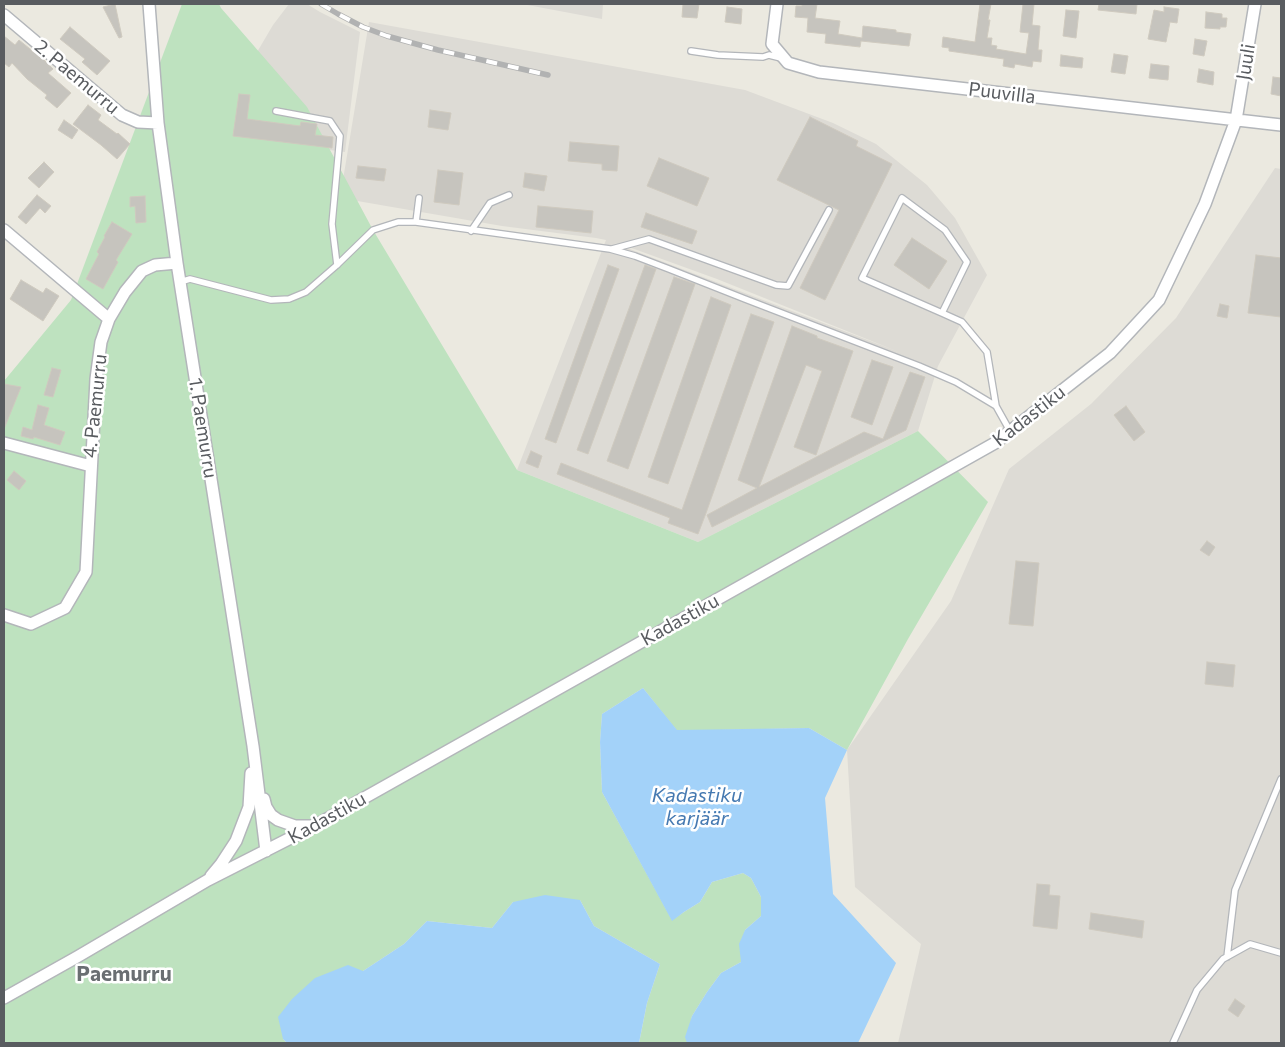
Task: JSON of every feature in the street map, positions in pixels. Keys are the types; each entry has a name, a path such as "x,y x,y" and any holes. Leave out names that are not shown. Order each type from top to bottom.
{"street":[{"path":"777,4 772,44 785,60"},
{"name":"Juuli","path":"1236,120 1255,4"},
{"name":"1. Paemurru","path":"150,6 158,123 177,263 253,746 266,851"},
{"name":"2. Paemurru","path":"4,15 122,116 138,122 158,123"},
{"name":"Puuvilla","path":"785,60 788,63 819,72 1281,125"},
{"name":"Kadastiku","path":"4,998 208,880 316,826 995,443 1110,353 1158,300 1206,204 1236,120"},
{"path":"4,230 109,319"},
{"name":"4. Paemurru","path":"4,443 91,466 96,379 101,342 109,319 125,292 142,271 155,265 177,263"},
{"path":"4,615 32,624 65,608 86,572 91,466"},
{"path":"253,746 266,807 271,815 278,820 295,826 316,826"},
{"path":"208,880 236,841 249,807 253,746"}],"lane":[{"path":"691,51 718,55 763,57 769,55 785,60"},
{"path":"276,111 330,121 340,136 332,224 337,265"},
{"path":"471,231 490,203 509,195"},
{"path":"416,222 419,198"},
{"path":"942,313 967,262 945,230 902,198 862,278 962,322 987,352 996,406 1010,431"},
{"path":"610,249 649,239 776,285 788,286 829,210"},
{"path":"180,282 190,279 271,300 289,298 306,292 373,230 398,222 416,222 610,249 635,256 919,366 956,382 996,406"},
{"path":"1227,957 1235,890 1279,789 1281,778"},
{"path":"1173,1043 1198,990 1223,959 1250,944 1281,953"}],"shaded area":[{"path":"289,4 307,4 360,32 345,152 230,137 240,81 273,25"},
{"path":"522,4 603,4 602,19"},
{"path":"369,22 745,90 833,123 876,144 927,185 955,218 987,275 938,366 918,431 698,542 517,470 606,240 502,226 340,198","holes":["614,243 717,279 899,352"]},
{"path":"1275,168 1281,169 1281,1043 898,1043 921,944 855,887 847,750 951,601 1009,469 1091,404 1176,318"}],"green space":[{"path":"182,4 219,4 307,107 373,230 517,470 698,542 918,431 988,502 908,639 847,750 809,728 677,731 643,688 602,714 600,742 602,792 672,920 700,902 712,882 743,873 751,878 761,897 761,916 745,930 741,962 721,973 707,992 692,1016 687,1043 639,1043 647,1003 660,964 594,926 580,900 513,902 492,928 427,921 404,944 363,971 283,1039 287,1043 4,1043 4,381 71,300"}],"water":[{"name":"Kadastiku karjäär","path":"643,688 677,730 809,728 847,750 825,798 833,894 896,963 858,1043 687,1043 685,1037 692,1016 707,992 721,973 741,962 739,944 745,930 761,916 761,897 751,878 743,873 712,882 700,902 672,921 602,792 600,742 602,714"},
{"path":"545,895 580,900 594,926 660,964 647,1003 639,1043 287,1043 283,1039 278,1017 292,999 315,978 348,965 363,971 404,944 427,921 492,928 513,902"}],"building":[{"path":"115,4 122,37 119,38 103,7"},
{"path":"683,4 699,4 697,18 682,17"},
{"path":"802,4 817,4 815,18 840,21 838,34 862,38 863,26 896,30 896,32 911,34 909,46 861,41 860,47 825,43 826,34 807,32 808,18 795,17 796,6 802,6"},
{"path":"980,4 991,4 987,38 992,38 991,45 997,46 996,49 1026,54 1029,33 1020,32 1023,4 1034,4 1032,25 1040,26 1038,50 1042,50 1041,62 1033,61 1032,67 1015,64 1014,68 1003,66 1004,59 949,51 949,48 942,47 943,37 975,42"},
{"path":"1099,4 1137,4 1136,14 1098,10"},
{"path":"727,7 742,9 741,24 725,22"},
{"path":"1164,7 1179,9 1177,23 1170,22 1166,42 1148,39 1154,10 1164,12"},
{"path":"1066,10 1079,11 1076,38 1063,36"},
{"path":"1206,12 1222,14 1222,18 1227,18 1226,27 1220,27 1220,29 1205,28"},
{"path":"70,27 110,61 97,75 82,62 85,59 60,39"},
{"path":"4,36 15,45 19,40 36,52 53,69 48,73 71,93 57,108 45,98 47,95 27,79 12,63 9,67 4,63"},
{"path":"1195,39 1207,41 1204,56 1193,54"},
{"path":"1114,54 1128,56 1125,74 1111,72"},
{"path":"1061,55 1083,58 1082,68 1060,66"},
{"path":"1151,64 1169,66 1168,80 1149,78"},
{"path":"1199,69 1214,72 1213,85 1197,82"},
{"path":"1273,77 1281,78 1281,96 1271,94"},
{"path":"239,94 250,95 247,119 300,126 301,122 317,124 315,135 333,137 332,148 233,136"},
{"path":"88,105 101,115 98,120 118,133 130,144 117,159 73,124"},
{"path":"430,110 451,113 448,130 428,127"},
{"path":"810,117 858,141 856,146 892,164 825,300 800,288 839,210 777,180"},
{"path":"64,120 78,130 72,139 58,130"},
{"path":"570,142 619,146 617,171 602,170 602,164 568,161"},
{"path":"659,158 709,178 697,206 647,186"},
{"path":"44,162 54,172 39,188 28,178"},
{"path":"358,166 386,169 384,181 356,178"},
{"path":"438,170 463,173 459,205 434,202"},
{"path":"525,173 547,176 544,191 523,187"},
{"path":"37,195 51,206 45,213 40,208 26,224 18,217"},
{"path":"145,196 146,222 136,223 135,206 130,207 130,197"},
{"path":"538,206 593,211 591,233 536,227"},
{"path":"646,213 697,231 692,244 641,227"},
{"path":"112,222 132,234 116,260 118,262 103,289 86,279"},
{"path":"912,238 947,261 929,289 894,265"},
{"path":"1256,255 1281,258 1281,317 1248,313"},
{"path":"608,265 619,269 556,443 545,439"},
{"path":"645,265 656,269 588,454 577,450"},
{"path":"674,277 695,284 628,469 607,461"},
{"path":"21,280 43,293 46,288 59,296 43,321 10,299"},
{"path":"711,297 731,305 668,484 648,477"},
{"path":"1220,304 1229,306 1227,318 1217,316"},
{"path":"751,314 774,322 698,534 668,523 670,518 557,474 561,463 682,510"},
{"path":"792,326 817,336 817,338 853,351 816,455 794,447 822,371 806,365 759,487 864,432 883,439 910,372 925,377 906,430 712,527 707,515 757,488 738,480"},
{"path":"872,360 893,367 872,425 851,417"},
{"path":"52,368 61,370 53,397 44,395"},
{"path":"4,384 21,387 4,429"},
{"path":"38,405 49,408 44,425 65,432 60,445 34,437 33,439 21,436 23,427 32,430"},
{"path":"1126,406 1145,432 1134,441 1114,415"},
{"path":"531,451 542,456 538,468 526,463"},
{"path":"14,471 26,481 19,490 7,480"},
{"path":"1207,541 1215,547 1209,556 1200,550"},
{"path":"1016,561 1039,563 1033,626 1009,624"},
{"path":"1207,662 1235,665 1233,687 1205,684"},
{"path":"1037,884 1050,885 1049,895 1060,896 1057,929 1033,926"},
{"path":"1091,913 1144,921 1142,938 1089,929"},
{"path":"1235,999 1245,1006 1238,1017 1228,1010"}],"railway":[{"path":"321,4 363,27 387,36 438,50 548,75"}],"district":[{"name":"Paemurru","path":"124,974"}]}
